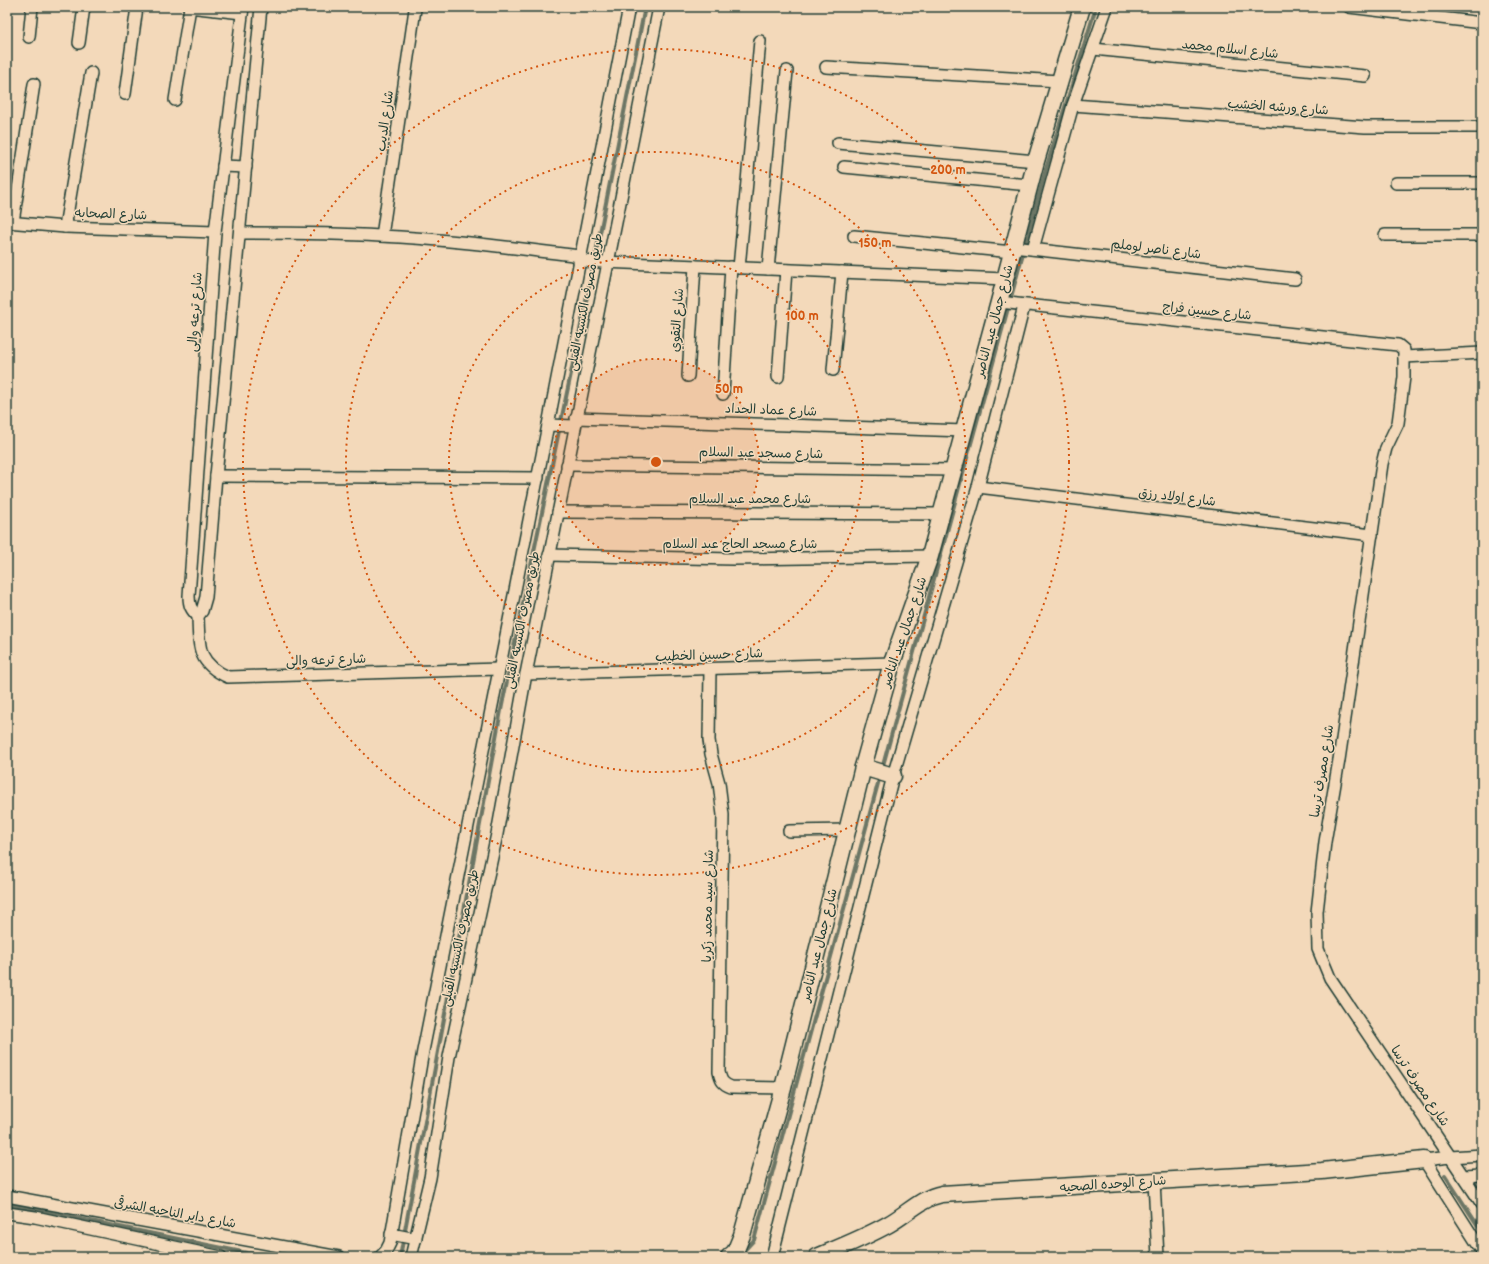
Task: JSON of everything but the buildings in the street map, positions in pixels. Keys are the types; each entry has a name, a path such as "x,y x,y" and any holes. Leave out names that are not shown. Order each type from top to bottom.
{"street":[{"path":"29,37 32,7"},
{"path":"79,43 84,7"},
{"path":"125,94 137,7"},
{"path":"175,100 190,7 242,10"},
{"name":"شارع ترعه والى","path":"262,7 216,476 206,597 202,611 198,616 199,646 204,660 215,671 228,677 500,669"},
{"name":"طريق مصرف الكنسيه القبلى","path":"391,1234 424,1051 538,478 629,7"},
{"name":"طريق مصرف الكنسيه القبلى","path":"411,1257 430,1178 449,1057 497,834 549,555 659,7"},
{"name":"شارع جمال عبد الناصر","path":"1021,249 1029,185 1082,7"},
{"name":"شارع جمال عبد الناصر","path":"772,1257 891,775 978,487 1010,304 1005,279 1021,249 1107,7"},
{"path":"1348,7 1482,23"},
{"name":"شارع الديب","path":"382,236 415,9"},
{"name":"شارع ترعه والى","path":"198,616 192,611 188,596 215,232 242,10"},
{"path":"723,394 735,268 760,41"},
{"name":"شارع اسلام محمد","path":"1093,49 1364,76"},
{"path":"826,67 1059,81"},
{"path":"768,269 787,71"},
{"path":"65,227 92,73"},
{"path":"10,222 34,84"},
{"name":"شارع ورشه الخشب","path":"1073,105 1365,127 1482,127"},
{"path":"838,143 1036,161"},
{"path":"223,166 246,167"},
{"path":"844,167 1029,185"},
{"path":"1396,183 1482,183"},
{"name":"شارع الصحابه","path":"10,222 65,227 215,232"},
{"path":"240,233 382,236 482,245 607,262 1005,279"},
{"path":"1385,235 1482,235"},
{"name":"شارع ناصر لوملم","path":"854,236 1021,249 1295,279"},
{"name":"شارع التقوي","path":"688,376 695,266"},
{"path":"778,377 786,270"},
{"path":"833,370 842,272"},
{"name":"شارع جمال عبد الناصر","path":"729,1257 735,1252 742,1235 783,1088 892,663 930,556 965,431 1010,304"},
{"name":"شارع حسين فراج","path":"1010,304 1398,345 1404,350 1404,357"},
{"path":"1404,357 1482,353"},
{"name":"شارع مصرف ترسا","path":"1404,357 1404,377 1400,415 1398,423 1386,448 1382,464 1339,760 1325,842 1317,912 1318,949 1330,978 1482,1204"},
{"name":"شارع عماد الحداد","path":"548,425 576,422 965,431"},
{"name":"شارع مسجد عبد السلام","path":"567,465 954,470"},
{"path":"216,476 538,478"},
{"name":"شارع اولاد رزق","path":"978,487 1372,535"},
{"name":"شارع محمد عبد السلام","path":"558,512 942,514"},
{"name":"شارع مسجد الحاج عبد السلام","path":"549,555 733,559 930,556"},
{"name":"شارع حسين الخطيب","path":"526,674 892,663"},
{"name":"شارع سيد محمد زكريا","path":"710,669 709,740 711,754 719,783 723,815 720,1079 725,1085 732,1088 783,1088"},
{"path":"866,768 891,775"},
{"path":"789,831 848,830"},
{"path":"1482,1155 1450,1156 1424,1160 1482,1251"},
{"name":"شارع الوحده الصحيه","path":"817,1257 890,1224 925,1200 935,1196 1322,1171 1424,1160"},
{"path":"1463,1176 1482,1175"},
{"path":"1154,1181 1158,1257"},
{"name":"شارع داير الناحيه الشرقى","path":"7,1196 339,1257"},
{"path":"7,1213 35,1217 221,1257"},
{"path":"380,1257 386,1251 390,1243 391,1234 416,1239"}],"waterway":[{"path":"400,1257 502,705 596,253 645,7"},
{"path":"882,769 1046,169 1096,7"},
{"path":"740,1255 754,1240 880,776"},
{"path":"1445,1175 1482,1232"},
{"path":"7,1204 247,1253 286,1257"}]}
